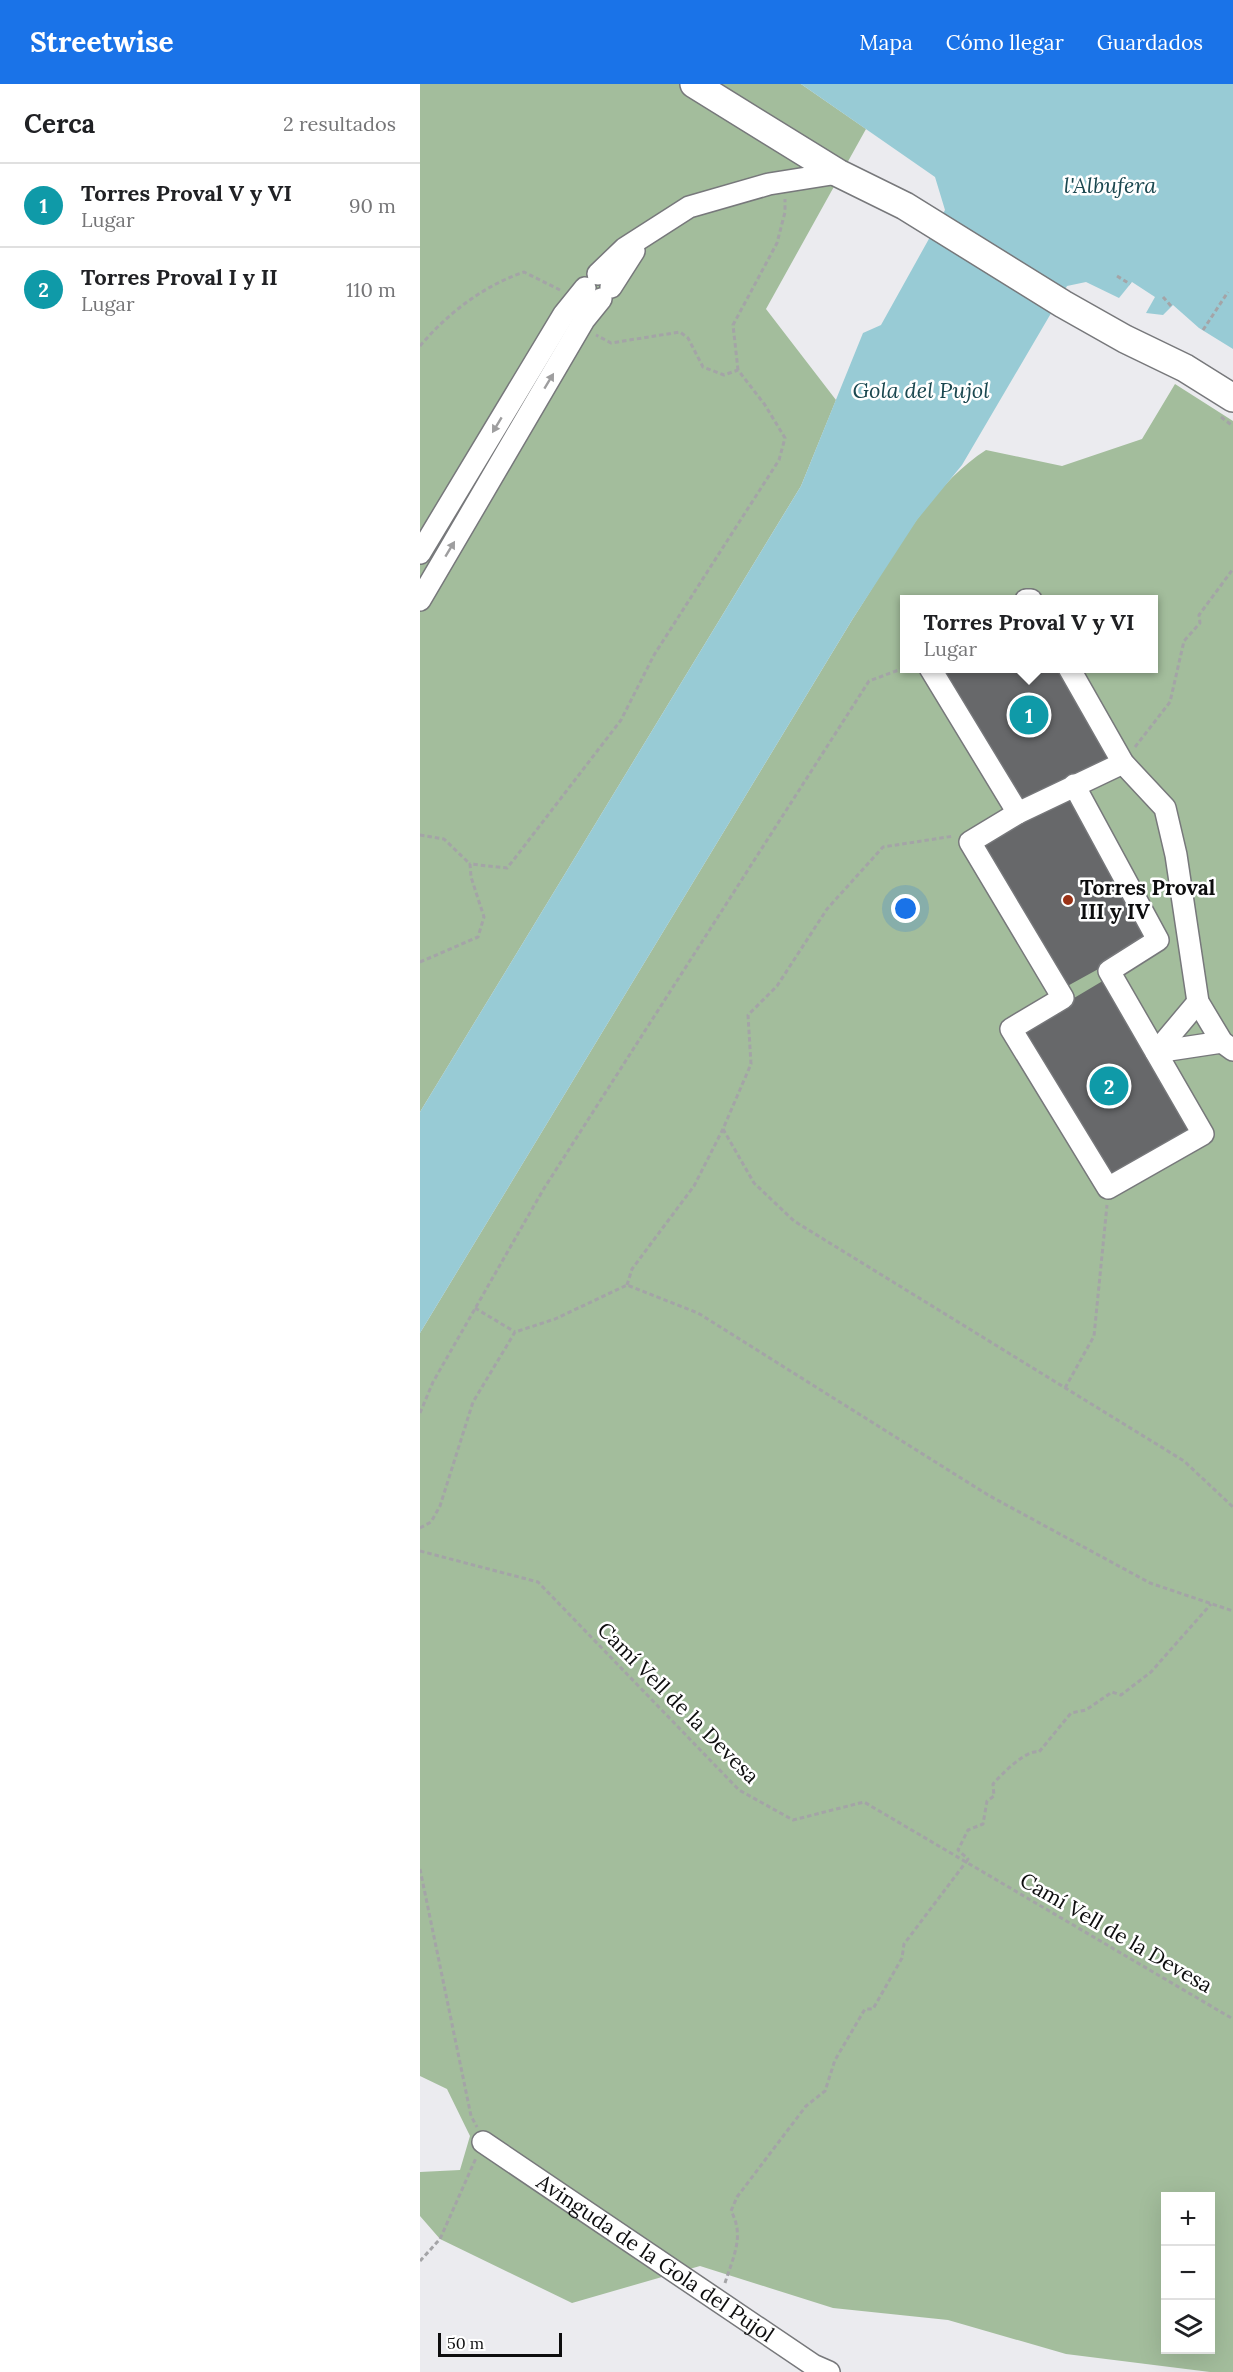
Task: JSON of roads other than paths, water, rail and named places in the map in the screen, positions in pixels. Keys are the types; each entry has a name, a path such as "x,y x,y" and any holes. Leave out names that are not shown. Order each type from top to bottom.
{"main road":[{"path":"694,84 838,172 916,212 1063,304 1125,339 1185,368 1233,398"},
{"path":"716,84 878,183 916,212"},
{"path":"1125,339 1173,376 1233,414"}],"street":[{"path":"777,186 788,167 791,151 789,143"},
{"path":"420,553 566,316 599,287 625,248 689,207 838,172"},
{"path":"420,600 566,316"},
{"path":"932,673 1018,813"},
{"path":"1072,673 1123,764 1165,808 1176,855 1198,1002 1228,1046 1156,1052"},
{"path":"1074,785 1158,940 1109,971 1203,1134 1108,1188 1011,1029 1063,998 969,842 1018,813 1074,785 1123,764"},
{"path":"1156,1052 1198,1002"},
{"name":"Avinguda de la Gola del Pujol","path":"483,2142 813,2365 829,2372"}],"water":[{"name":"Gola del Pujol","path":"801,84 1233,84 1233,349 1199,328 1173,305 1163,315 1146,313 1155,297 1132,282 1119,298 1086,282 1067,286 962,465 917,520 852,620 420,1333 420,1112 801,486 863,333 881,325 945,210 935,177"}],"place":[{"name":"Torres Proval V y VI","path":"1029,715"},
{"name":"Torres Proval III y IV","path":"1068,900"},
{"name":"Torres Proval I y II","path":"1109,1086"}],"water label":[{"name":"l'Albufera","path":"1110,185"}]}
